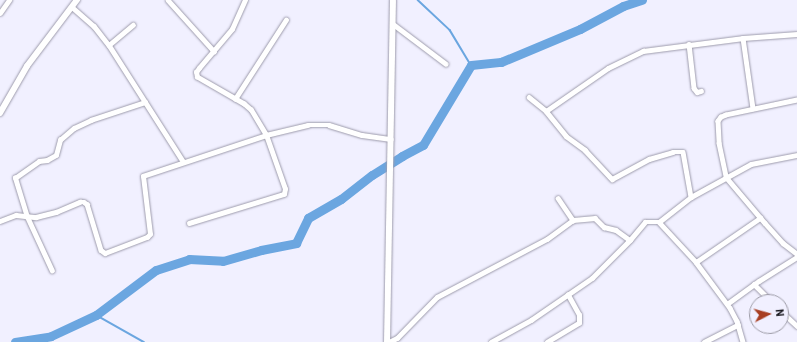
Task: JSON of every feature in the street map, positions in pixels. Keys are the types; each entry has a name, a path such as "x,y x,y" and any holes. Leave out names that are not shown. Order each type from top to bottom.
{"main road":[{"path":"0,113 8,102 27,66 77,0"},
{"path":"388,342 393,0"}],"street":[{"path":"0,13 9,0"},
{"path":"168,0 214,51"},
{"path":"189,223 284,194 285,190 266,135 251,110 236,99 197,77 196,72 232,29 245,0"},
{"path":"72,7 94,26 109,45 183,161"},
{"path":"236,99 286,20"},
{"path":"393,24 446,64"},
{"path":"109,45 133,25"},
{"path":"546,111 592,77 618,62 643,51 743,38 797,34"},
{"path":"743,38 753,108"},
{"path":"689,44 694,88 697,92 701,92"},
{"path":"529,98 546,111 566,136 585,150 612,179 649,159 673,152 683,152 691,197"},
{"path":"0,100 8,102"},
{"path":"797,100 753,108 726,115 721,117 718,121 719,143 726,177 760,218 797,254"},
{"path":"52,271 27,217 15,178 39,161 47,160 56,155 60,140 74,128 91,120 145,102"},
{"path":"0,221 16,215 27,217 56,212 80,202 84,202 87,204 101,250 105,253 150,234 143,176 183,161 230,148 294,127 320,124 329,125 362,135 391,139"},
{"path":"491,342 531,320 592,278 630,240 645,222 659,222 691,197 751,164 797,155"},
{"path":"558,198 573,220"},
{"path":"388,342 397,338 437,297 541,242 573,220 594,218 604,227 616,230 630,240"},
{"path":"696,262 760,218"},
{"path":"659,222 696,262 727,304 738,325 743,342"},
{"path":"727,304 754,284 797,257"},
{"path":"754,284 764,294"},
{"path":"547,342 579,323 580,315 568,295"},
{"path":"789,318 797,326"},
{"path":"704,342 738,325"}],"waterway":[{"path":"418,0 450,30 471,65"},
{"path":"15,342 51,336 96,315 156,270 189,259 223,261 261,250 296,243 308,218 341,199 372,175 423,145 471,65 501,62 580,29 623,6 642,0"},
{"path":"96,315 144,342"}]}
